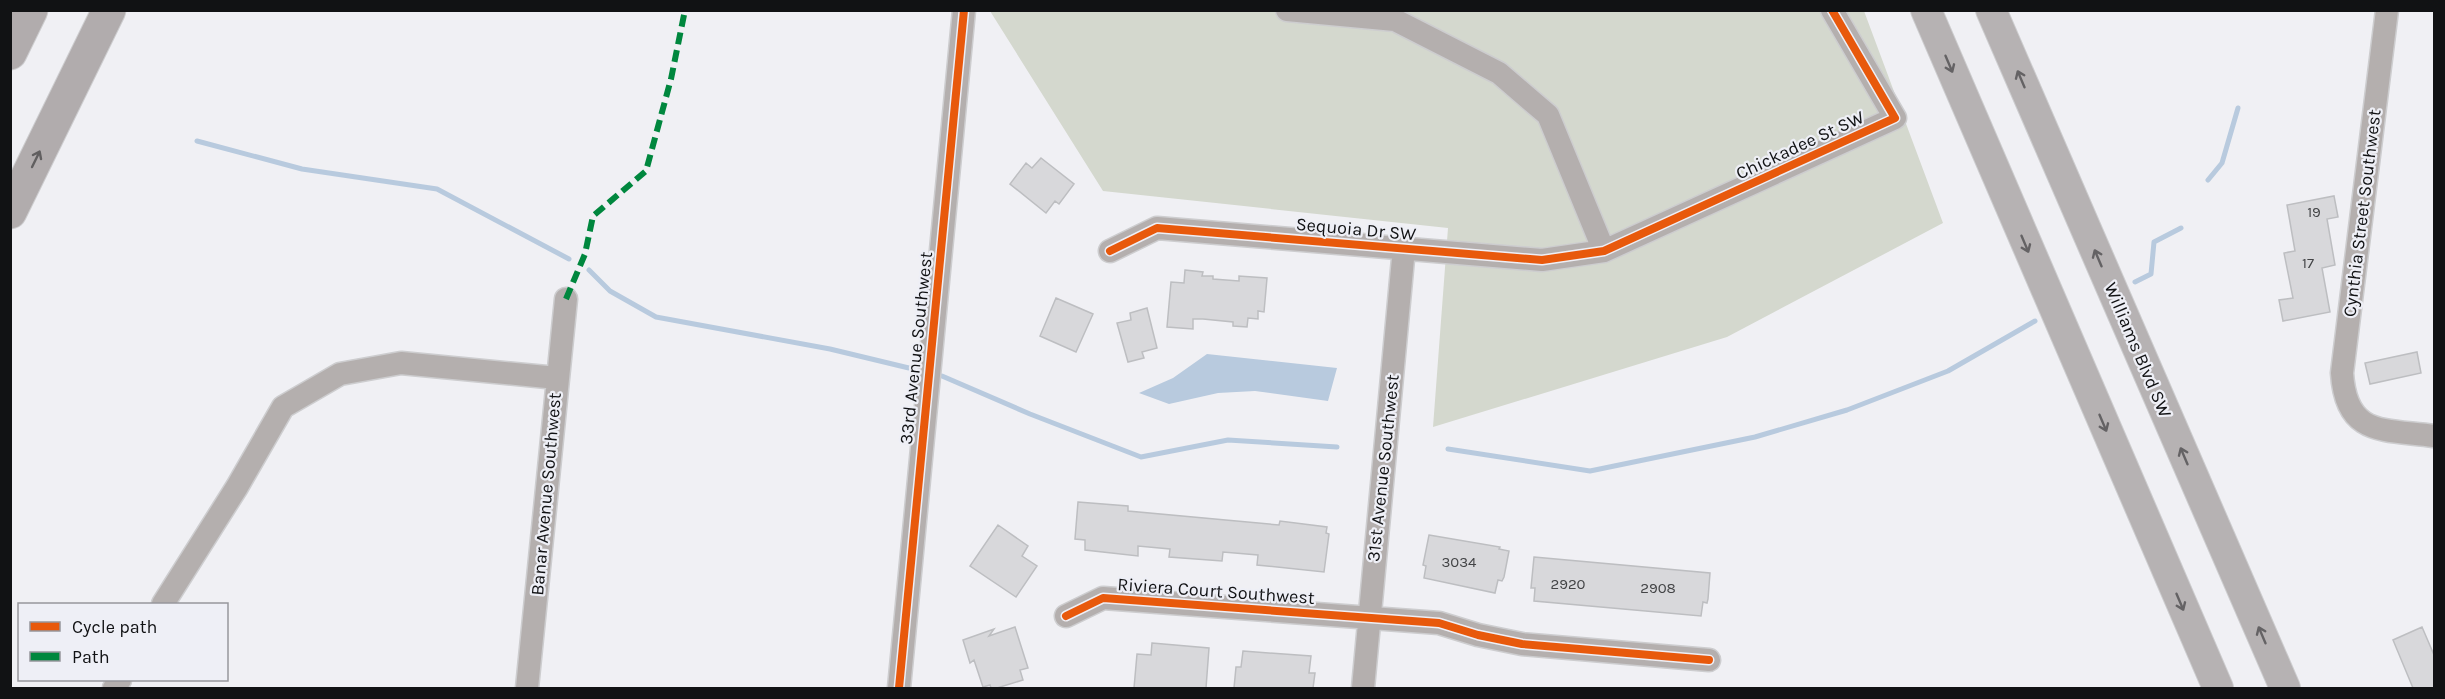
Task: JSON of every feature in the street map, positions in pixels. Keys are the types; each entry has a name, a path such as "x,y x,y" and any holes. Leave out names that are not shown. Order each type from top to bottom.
{"highway":[{"path":"10,53 31,10"},
{"path":"10,212 109,10"}],"main road":[{"path":"1926,10 2218,688"},
{"name":"Williams Blvd SW","path":"1991,10 2285,688"}],"street":[{"name":"33rd Avenue Southwest","path":"899,688 964,10"},
{"path":"1287,10 1395,20 1499,73 1548,115 1604,251"},
{"name":"Chickadee St SW","path":"1604,251 1895,118 1832,10"},
{"name":"Cynthia Street Southwest","path":"2387,10 2342,373 2343,390 2353,414 2368,426 2434,436"},
{"name":"Sequoia Dr SW","path":"1110,251 1157,228 1542,260 1604,251"},
{"name":"31st Avenue Southwest","path":"1363,688 1404,248"},
{"name":"Banar Avenue Southwest","path":"527,688 566,299"},
{"path":"164,603 237,487 284,407 340,374 401,363 557,378"},
{"name":"Riviera Court Southwest","path":"1066,616 1103,598 1438,623 1478,635 1522,644 1708,660"}],"shaded area":[{"path":"990,11 1864,11 1943,223 1727,337 1433,427 1448,228 1103,191"}],"water":[{"path":"1207,354 1337,368 1328,401 1255,391 1218,393 1169,404 1139,393 1173,378"}],"building":[{"path":"1041,158 1074,184 1059,204 1055,201 1046,213 1010,184 1026,163 1032,168"},
{"path":"2334,196 2338,217 2327,219 2335,265 2322,268 2330,312 2283,321 2279,300 2293,298 2284,253 2295,251 2287,205"},
{"path":"1185,270 1203,272 1202,276 1213,276 1213,279 1239,281 1239,276 1267,278 1264,312 1258,311 1258,319 1248,318 1247,327 1233,326 1233,322 1193,319 1193,329 1167,327 1171,282 1184,283"},
{"path":"1056,298 1093,314 1076,352 1040,336"},
{"path":"1147,308 1157,348 1142,352 1144,358 1128,362 1117,323 1131,320 1130,313"},
{"path":"2417,352 2421,373 2370,384 2365,363"},
{"path":"1078,502 1128,506 1128,511 1279,525 1280,521 1327,527 1326,533 1329,534 1324,572 1257,565 1258,555 1223,552 1222,561 1169,557 1170,549 1138,546 1138,556 1085,550 1085,540 1075,539"},
{"path":"998,525 1028,546 1022,556 1037,566 1016,597 970,566"},
{"path":"1429,535 1500,547 1499,549 1509,551 1504,577 1502,581 1498,580 1495,593 1424,578 1426,566 1423,565"},
{"path":"1534,557 1710,573 1707,603 1703,602 1701,616 1534,601 1535,588 1531,588"},
{"path":"1015,627 1028,668 1020,670 1023,680 997,688 991,688 990,685 983,687 974,660 970,663 963,640 994,629 989,636"},
{"path":"2422,627 2434,655 2434,688 2413,688 2393,640"},
{"path":"1152,643 1209,648 1206,688 1134,688 1137,654 1151,655"},
{"path":"1243,651 1311,656 1309,673 1315,673 1313,688 1234,688 1236,667 1241,667"}],"waterway":[{"path":"2208,180 2222,163 2238,108"},
{"path":"197,141 302,169 437,189 569,259"},
{"path":"2135,282 2151,274 2154,242 2181,228"},
{"path":"589,270 610,291 656,317 830,349 913,369"},
{"path":"1448,449 1590,471 1755,437 1847,410 1948,371 2035,321"},
{"path":"942,376 1030,414 1141,457 1228,440 1337,447"}],"marked path":[{"path":"566,299 585,254 593,216 646,171 671,79 685,10"}],"cycle path":[{"path":"899,688 964,10"},
{"path":"1110,251 1157,228 1542,260 1604,251 1895,118 1832,10"},
{"path":"1066,616 1103,598 1439,623 1478,635 1522,644 1709,660"}]}
